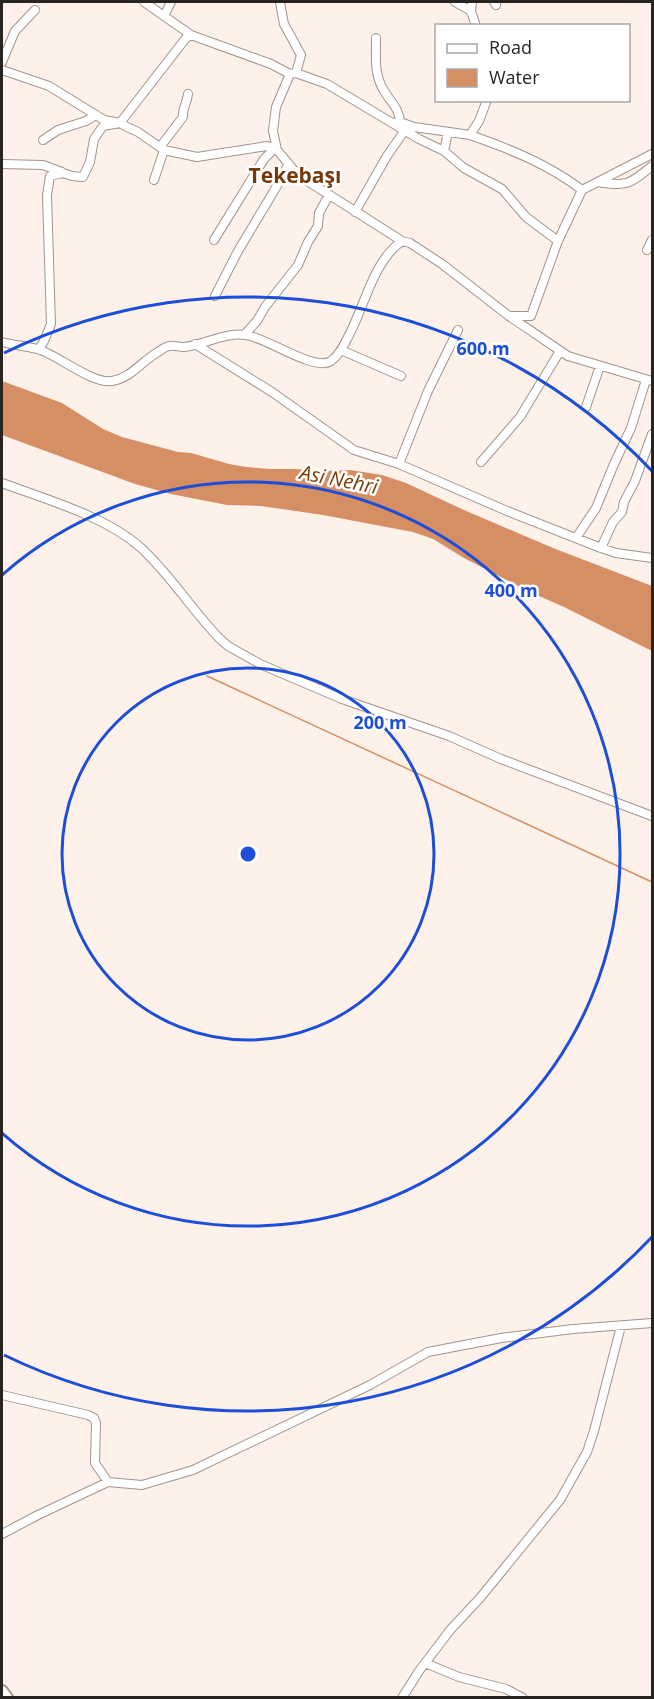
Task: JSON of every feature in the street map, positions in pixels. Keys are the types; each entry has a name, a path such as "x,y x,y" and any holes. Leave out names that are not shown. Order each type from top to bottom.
{"main road":[{"path":"2,1691 7,1698"}],"street":[{"path":"144,2 191,35 327,84 396,123 419,140 444,151 464,168 502,189 526,217 558,241"},
{"path":"164,16 171,2"},
{"path":"275,149 273,131 276,107 301,55 284,24 280,2"},
{"path":"455,2 471,11"},
{"path":"472,2 471,11 475,24"},
{"path":"2,62 15,31 35,10"},
{"path":"120,123 179,47 191,35"},
{"path":"376,38 376,72 383,89 399,113 396,123"},
{"path":"2,70 49,86 96,115 103,123 120,123 138,132 162,149 197,158 267,146 275,149 298,175 448,268 509,316 568,356 649,381 597,508 576,538"},
{"path":"154,180 162,149 183,117 182,111 188,94"},
{"path":"470,135 485,102"},
{"path":"43,140 58,130 86,121 96,115"},
{"path":"2,164 43,165 72,176 83,177 90,162 94,139 103,123"},
{"path":"396,123 470,135 503,146 539,162 582,190"},
{"path":"355,212 387,156 405,130 414,127"},
{"path":"444,151 448,132"},
{"path":"214,240 264,159 275,149"},
{"path":"509,316 531,316 546,270 582,190 652,154"},
{"path":"215,296 238,251 288,165"},
{"path":"598,182 618,186 635,181 652,166"},
{"path":"39,349 51,324 47,195 50,176 63,173"},
{"path":"245,334 298,265 318,226 319,213 329,195"},
{"path":"647,250 652,240"},
{"path":"2,344 39,349 70,366 110,381 125,377 148,358 170,346 182,347 232,335 245,334 263,339 317,364 329,362 341,350 357,320 376,272 393,248 402,241"},
{"path":"399,464 428,391 458,330"},
{"path":"195,344 272,392 354,450 399,464 507,511 601,548 616,553 652,558"},
{"path":"341,350 401,376"},
{"path":"481,462 520,417 560,351"},
{"path":"586,407 600,366"},
{"path":"601,548 613,522 622,512 652,434"},
{"path":"2,483 92,518 134,542 160,567 219,638 228,646 260,664 342,699 449,736 491,755 652,816"},
{"path":"2,1534 108,1482 142,1485 193,1470 370,1385 428,1352 501,1338 573,1329 652,1323"},
{"path":"402,1698 451,1629 480,1598 560,1500 587,1452 621,1326"},
{"path":"2,1395 94,1418 96,1423 95,1462 108,1482"},
{"path":"425,1663 459,1677 506,1689 523,1698"}],"water":[{"name":"Asi Nehri","path":"2,381 62,403 103,429 122,437 178,452 191,453 246,467 350,470 382,475 406,483 553,548 652,586 652,651 530,592 464,558 433,539 413,532 323,515 261,506 227,505 171,494 135,484 2,435"}],"waterway":[{"path":"207,676 652,882"}],"district":[{"name":"Tekebaşı","path":"295,175"}]}
